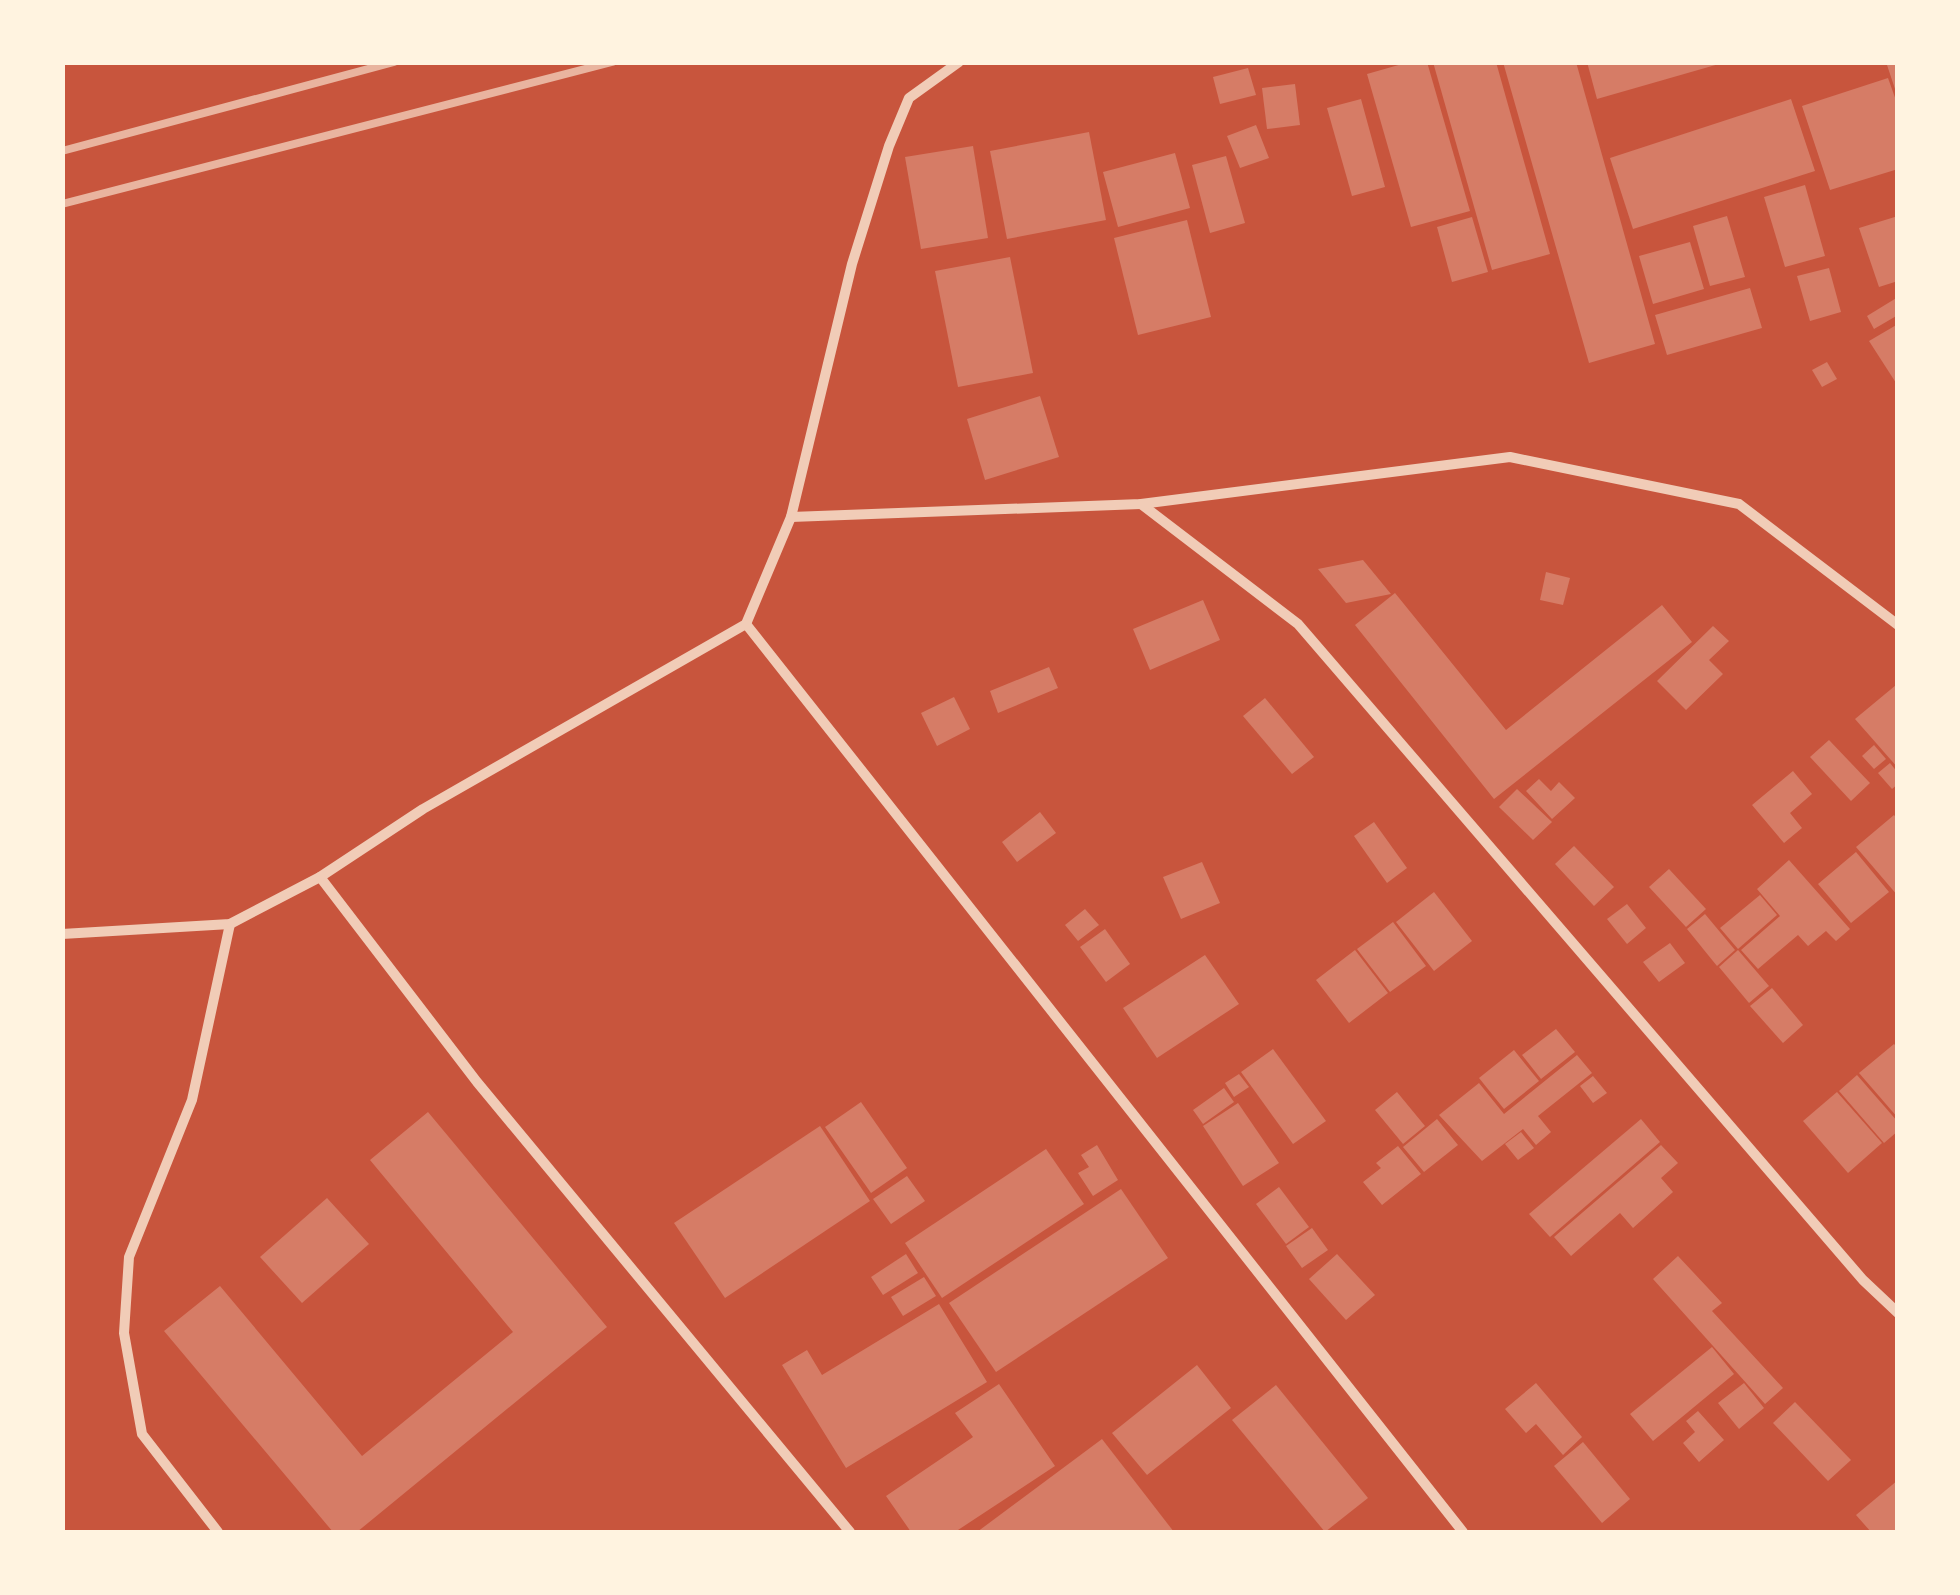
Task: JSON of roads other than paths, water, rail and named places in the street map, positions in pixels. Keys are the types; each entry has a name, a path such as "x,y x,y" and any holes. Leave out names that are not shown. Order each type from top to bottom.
{"street":[{"path":"62,934 230,924 320,877 423,808 746,624 791,517 852,264 889,146 909,98 959,62"},
{"path":"791,517 1142,504 1510,457 1739,504 1898,625"},
{"path":"1142,504 1298,624 1863,1280 1898,1313"},
{"path":"746,624 1463,1532"},
{"path":"320,877 477,1082 850,1532"},
{"path":"218,1532 142,1434 124,1333 130,1257 192,1100 230,924"}],"railway":[{"path":"62,151 394,62"},
{"path":"62,204 612,62"}]}
